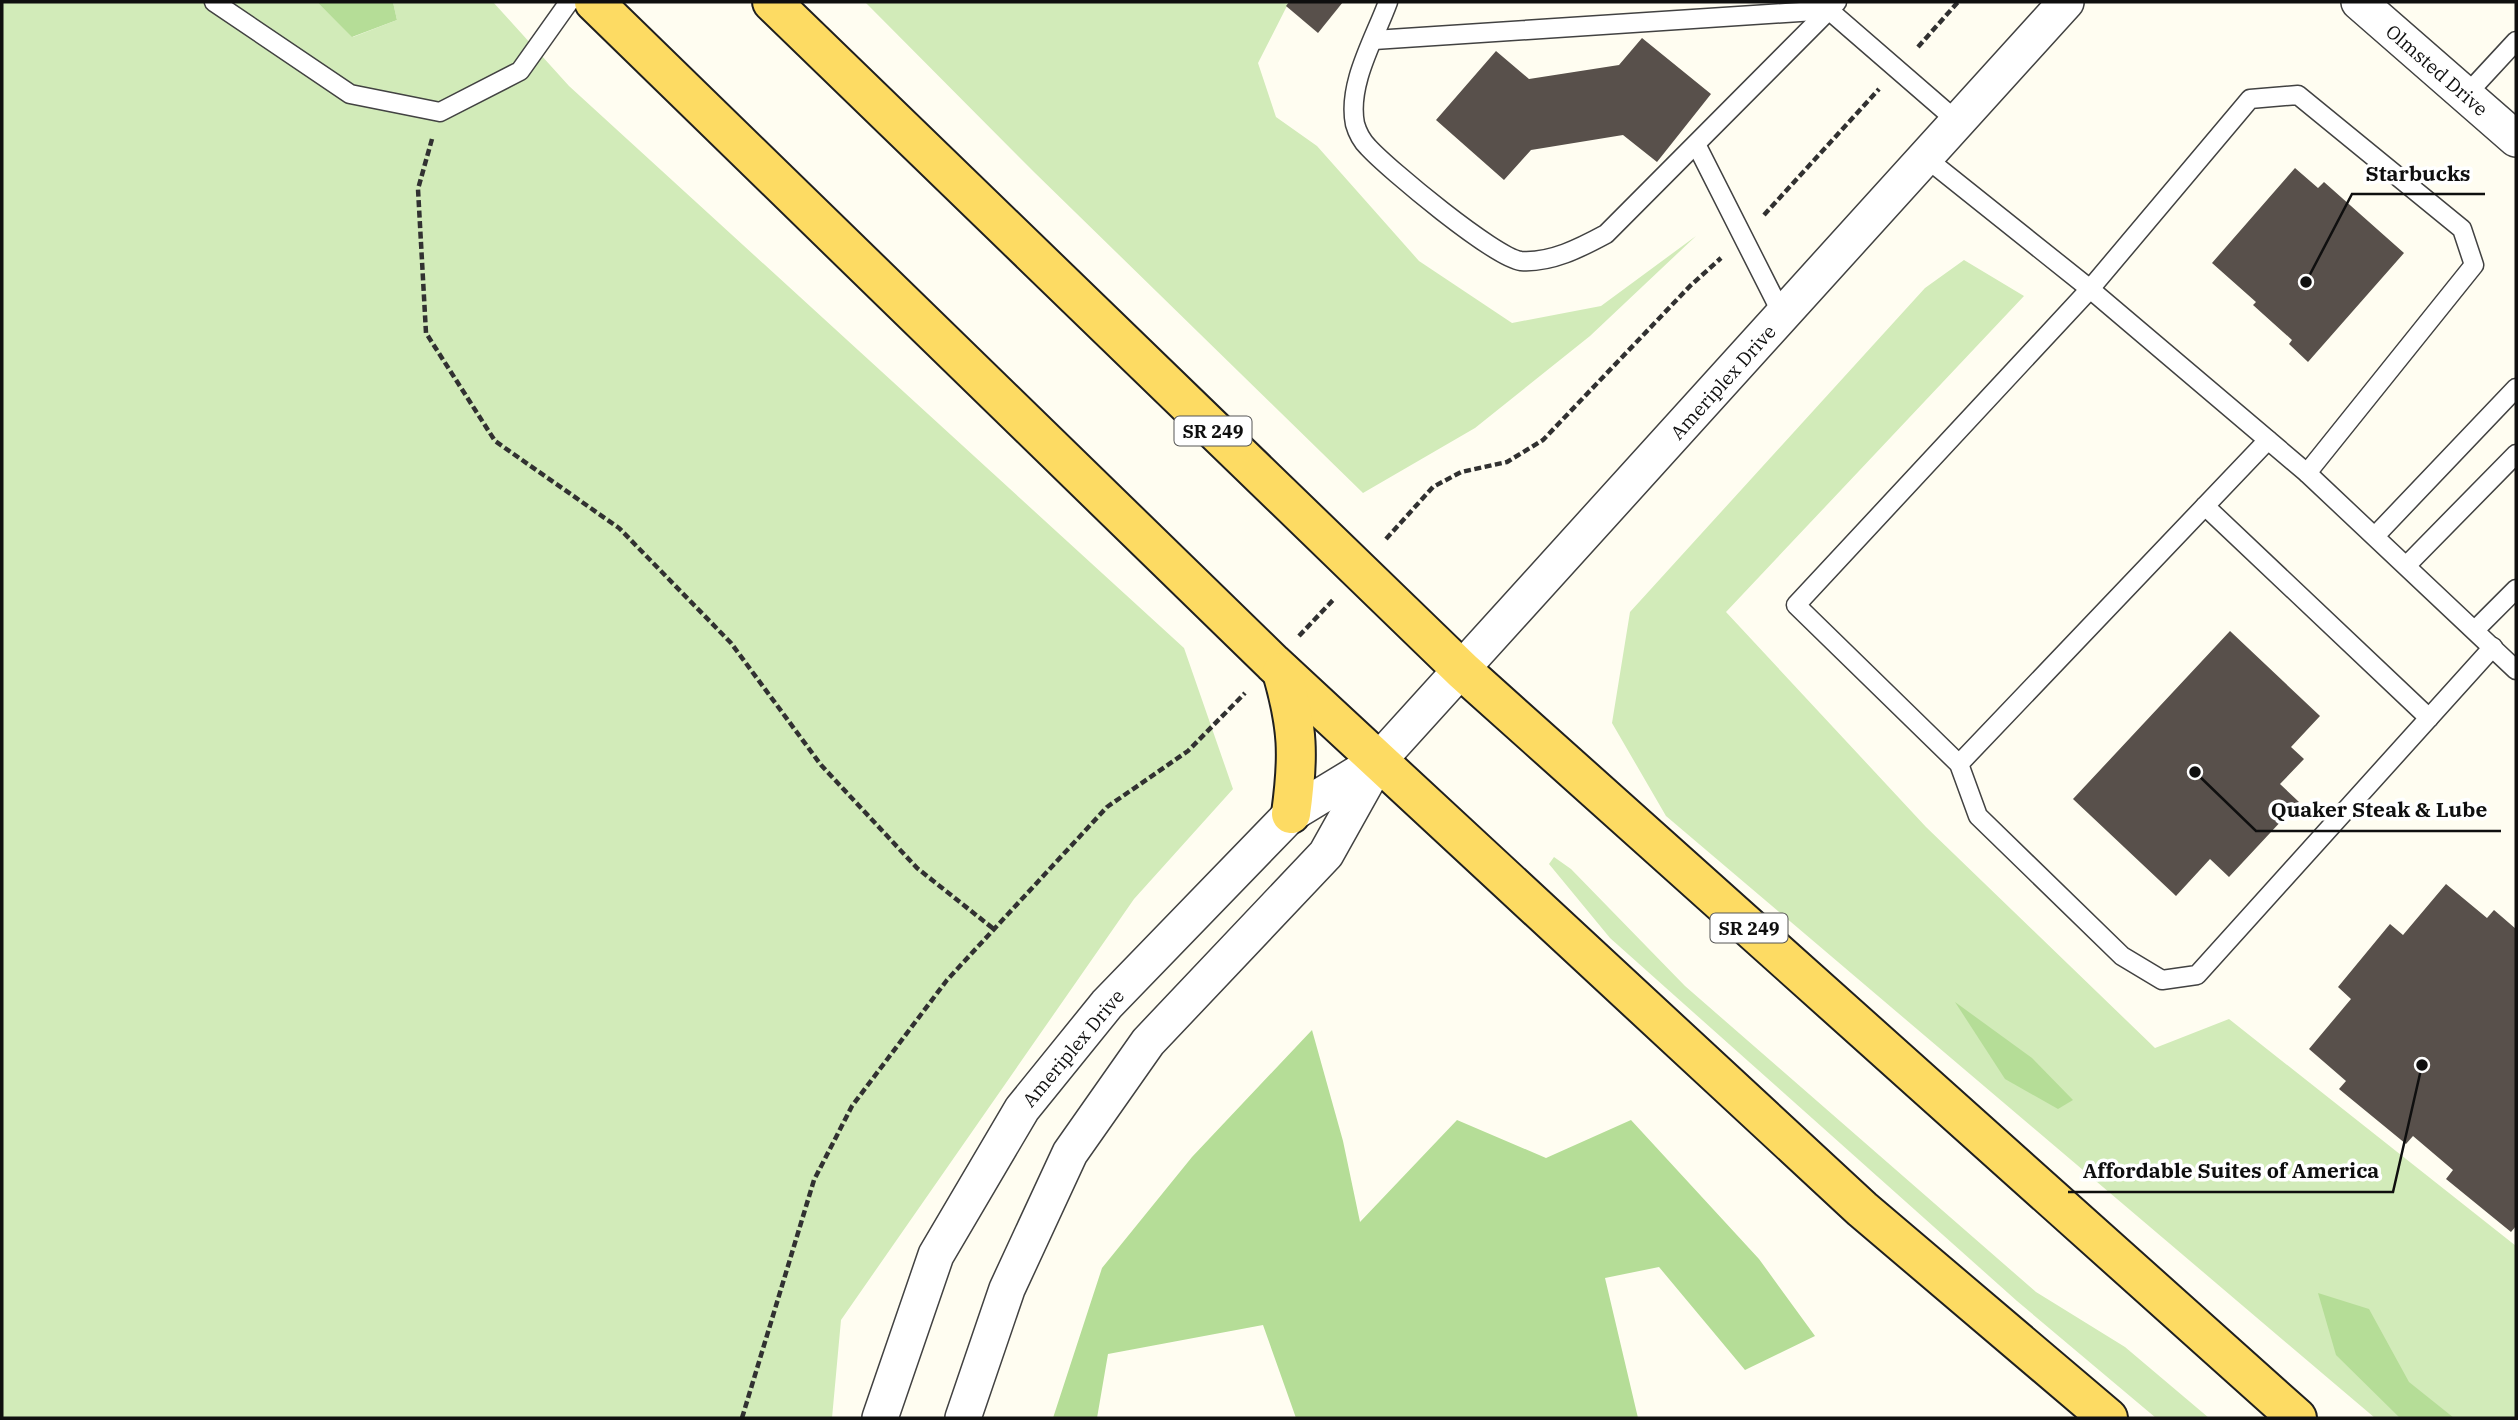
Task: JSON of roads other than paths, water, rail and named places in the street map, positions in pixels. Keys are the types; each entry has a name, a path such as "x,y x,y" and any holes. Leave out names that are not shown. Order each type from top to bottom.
{"main road":[{"path":"594,2 1277,668 1862,1209 2108,1418"},
{"name":"SR 249","path":"772,2 1463,671 2297,1418"},
{"path":"1277,668 1295,718 1298,763 1291,814"}],"street":[{"name":"Ameriplex Drive","path":"963,1418 1007,1289 1070,1153 1148,1042 1326,854 1378,761 1463,671 2066,2"},
{"name":"Olmsted Drive","path":"2359,2 2516,139"},
{"name":"Ameriplex Drive","path":"880,1418 936,1255 1022,1109 1107,1004 1291,814 1378,761"}],"lane":[{"path":"214,2 350,94 440,112 520,71 569,2"},
{"path":"1388,2 1353,101 1355,126 1366,145 1495,251 1519,261 1573,251 1606,234 1697,146 1829,5"},
{"path":"1374,40 1829,5 1958,122"},
{"path":"2466,95 2516,41"},
{"path":"2308,473 2473,265 2462,229 2298,94 2250,99 2091,289 1796,605 1959,764 1978,816 2122,956 2162,980 2197,975 2493,647"},
{"path":"1697,146 1783,316"},
{"path":"1926,158 2091,289 2308,473 2516,670"},
{"path":"2376,535 2516,388"},
{"path":"1959,764 2268,440"},
{"path":"2407,565 2516,454"},
{"path":"2205,506 2429,719"},
{"path":"2475,631 2516,589"}],"place":[{"name":"Starbucks","path":"2306,282"},
{"name":"Quaker Steak & Lube","path":"2195,772"},
{"name":"Affordable Suites of America","path":"2422,1065"}]}
